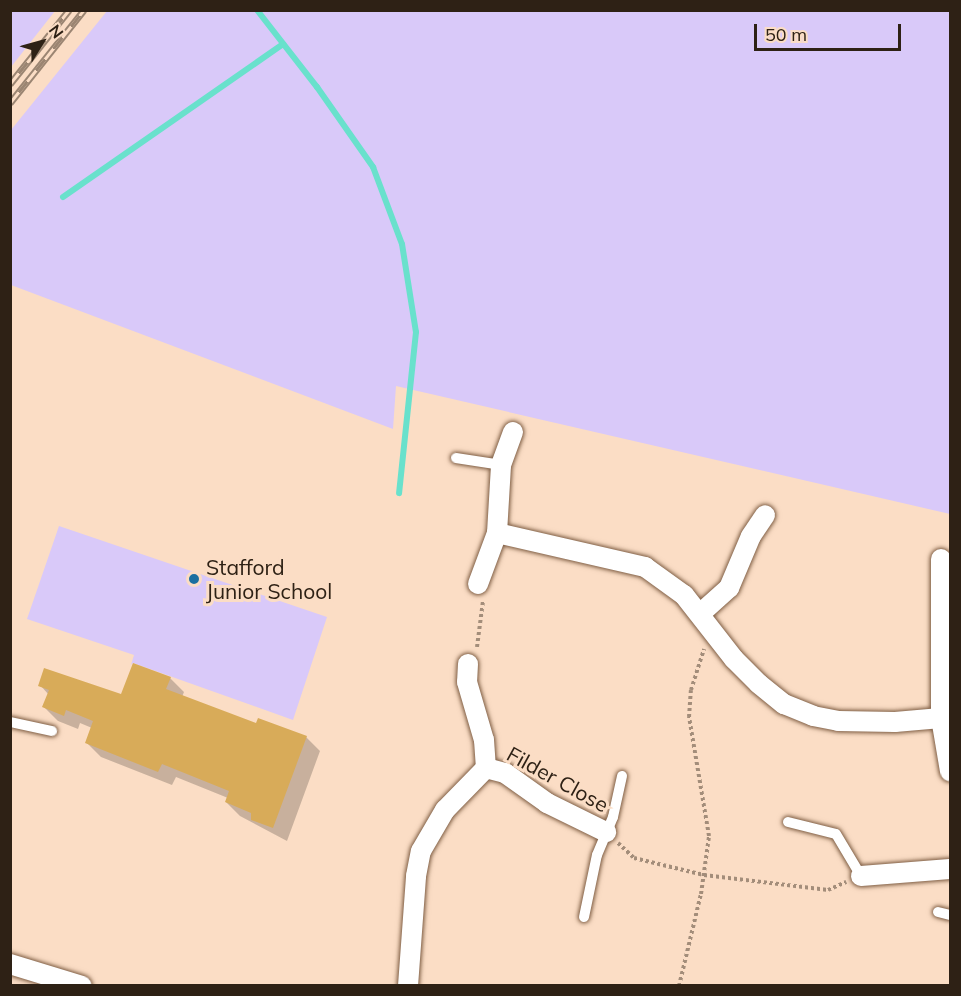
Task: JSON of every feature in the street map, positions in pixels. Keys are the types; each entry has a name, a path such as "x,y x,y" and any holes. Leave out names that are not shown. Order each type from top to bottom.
{"street":[{"path":"478,584 497,533 501,465 513,432"},
{"path":"701,613 729,588 751,536 765,515"},
{"path":"497,533 645,567 684,595 759,684 784,704 813,716 884,722 941,718"},
{"path":"941,559 941,718 951,771"},
{"name":"Filder Close","path":"468,664 467,682 484,740 486,768 505,773 547,803 606,832"},
{"path":"408,986 416,876 421,851 445,810 486,768"},
{"path":"861,876 951,869"},
{"path":"10,964 82,986"}],"lane":[{"path":"456,458 501,465"},
{"path":"10,722 52,731"},
{"path":"584,917 606,832 613,817 622,776"},
{"path":"788,822 836,834 861,876"},
{"path":"939,912 951,915"}],"path":[{"path":"468,664 477,648 484,597 478,584"},
{"path":"679,986 704,875 709,836 689,717 694,679 705,648 716,635"},
{"path":"606,832 634,858 704,875 828,890 861,876"}],"shaded area":[{"path":"10,11 55,11 11,67"},
{"path":"107,11 950,11 950,514 396,386 393,429 11,285 11,130"},
{"path":"59,526 327,617 293,720 133,663 131,665 134,655 27,619"}],"building":[{"path":"133,663 171,677 166,689 256,723 258,718 307,736 273,828 251,820 251,813 225,802 229,791 162,764 158,772 85,743 93,721 66,710 64,716 42,707 49,690 38,686 44,668 121,694"}],"waterway":[{"path":"257,10 317,87 373,167 402,244 416,332 399,493"},
{"path":"63,197 283,44"}],"railway":[{"path":"10,84 69,10"},
{"path":"10,103 84,10"}],"place":[{"name":"Stafford Junior School","path":"194,579"}]}
